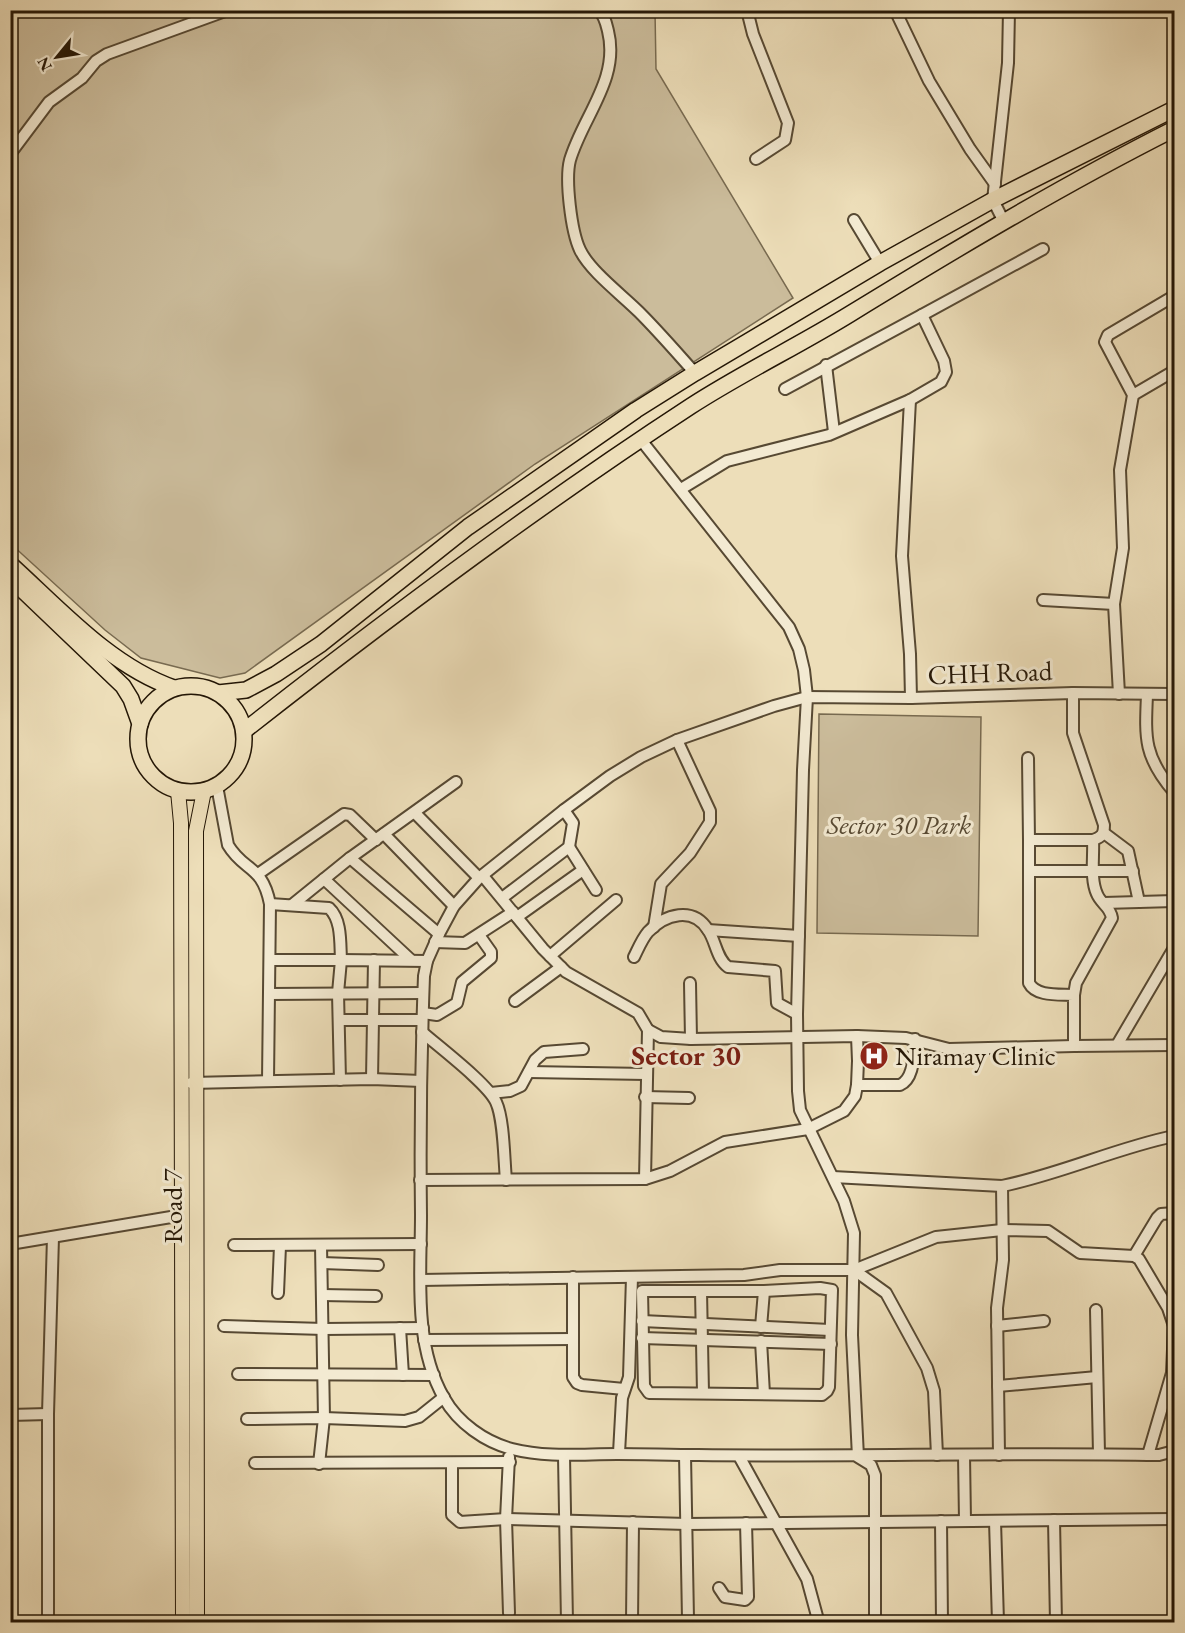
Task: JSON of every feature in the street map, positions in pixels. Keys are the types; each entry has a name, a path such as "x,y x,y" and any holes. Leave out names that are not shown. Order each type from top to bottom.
{"highway":[{"path":"218,693 246,690 312,650 468,527 636,410 695,373 880,263 993,200 1174,109"},
{"path":"244,731 400,610 534,512 693,405 847,316 956,248 1174,129"},
{"path":"10,564 105,649 155,682 174,688"},
{"path":"10,578 123,686 131,699 140,724"},
{"path":"193,685 205,687 218,693 234,706 240,716 244,731 243,752 239,764 231,775 211,789 192,793 178,791 153,777 144,764 139,749 140,724 151,704 161,694 174,688 193,685"}],"main road":[{"name":"Road 7","path":"197,1623 196,831 211,789"},
{"name":"Road 7","path":"178,791 181,823 183,1623"}],"street":[{"path":"10,154 49,102 82,78 96,62 107,54 228,10"},
{"path":"600,10 604,16 611,45 611,61 607,79 570,162 572,225 580,249 587,261 695,373"},
{"path":"747,10 753,34 788,123 785,140 756,159"},
{"path":"895,10 929,81 970,149 995,184"},
{"path":"1004,222 993,200 1008,63 1009,10"},
{"path":"854,220 880,263"},
{"path":"785,389 1043,249"},
{"path":"1119,694 1114,604 1123,548 1120,470 1133,395 1105,338 1174,296"},
{"path":"681,489 727,461 834,432 910,400 941,382 946,372 944,361 922,315"},
{"path":"826,365 834,432"},
{"path":"1133,395 1174,371"},
{"path":"910,400 902,556 910,644 911,698"},
{"path":"641,440 789,627 800,649 807,698 797,1014 800,1110 833,1176 850,1216 854,1233 852,1340 858,1457 871,1465 875,1475 875,1623"},
{"path":"1043,600 1114,604"},
{"path":"1029,840 1093,840 1104,833 1104,825 1073,733 1073,693"},
{"name":"CHH Road","path":"1174,694 1073,693 911,698 807,698 774,706 677,740 641,756 564,810 481,877 454,906 437,938 427,961 424,976 420,1180 423,1328 424,1340 434,1374 444,1397 458,1418 480,1436 509,1448 536,1454 564,1456 619,1454 858,1457 1159,1455 1174,1451"},
{"path":"1147,695 1146,736 1149,753 1161,777 1174,792"},
{"path":"654,927 661,884 686,858 710,822 710,811 677,740"},
{"path":"1028,758 1029,983 1032,989 1039,992 1074,995"},
{"path":"292,905 350,858 456,782"},
{"path":"211,789 232,853 258,873 267,888 270,904 268,1081"},
{"path":"564,810 573,823 569,847 596,890"},
{"path":"258,873 344,813 380,837 454,906"},
{"path":"415,813 502,898 566,972 638,1013 648,1030 661,1037 691,1039 897,1037 915,1039 949,1049 1174,1045"},
{"path":"1104,833 1128,851 1139,902"},
{"path":"1074,1046 1076,983 1112,918 1111,910 1098,897 1095,888 1093,840"},
{"path":"502,898 569,847"},
{"path":"350,858 437,938 460,944 515,914 583,870"},
{"path":"1029,872 1133,871"},
{"path":"324,879 411,960"},
{"path":"550,956 616,900"},
{"path":"1104,903 1174,901"},
{"path":"270,904 329,908 335,913 341,960 338,993 340,1080"},
{"path":"634,957 644,938 654,927 670,917 685,914 699,919 708,930 721,959 728,967 775,971 777,1003 797,1014"},
{"path":"708,930 799,936"},
{"path":"339,1020 373,1021 437,1015 457,1003 462,982 491,958 491,952 479,935"},
{"path":"1117,1045 1174,948"},
{"path":"270,960 427,961"},
{"path":"372,1079 374,960"},
{"path":"515,1001 561,967"},
{"path":"690,983 691,1039"},
{"path":"269,993 423,993"},
{"path":"645,1179 648,1030"},
{"path":"422,1032 496,1101 500,1113 506,1180"},
{"path":"420,1180 645,1179 670,1171 725,1142 808,1129 844,1111 855,1096 858,1061 857,1036"},
{"path":"857,1085 900,1085 906,1082 909,1077 915,1039"},
{"path":"490,1093 516,1089 521,1086 535,1060 544,1052 583,1049"},
{"path":"529,1072 646,1074"},
{"path":"182,1083 372,1079 421,1081"},
{"path":"645,1097 688,1098"},
{"path":"833,1176 1002,1186 1141,1143 1174,1136"},
{"path":"999,1455 997,1308 1003,1260 1002,1186"},
{"path":"1134,1256 1157,1218 1161,1214 1174,1213"},
{"path":"10,1244 183,1215"},
{"path":"421,1280 744,1275 780,1270 854,1269 936,1237 1002,1230 1048,1231 1080,1253 1134,1256 1143,1264 1168,1308 1174,1326 1172,1373 1148,1455"},
{"path":"48,1623 48,1414 53,1237"},
{"path":"234,1245 421,1244"},
{"path":"319,1464 324,1418 321,1245"},
{"path":"278,1293 280,1246"},
{"path":"322,1263 378,1265"},
{"path":"854,1269 886,1293 927,1368 934,1391 937,1455"},
{"path":"573,1277 573,1377 576,1383 582,1386 624,1389"},
{"path":"619,1454 624,1389 629,1377 639,1330 642,1291 764,1291 820,1288 832,1290 827,1391 822,1395 649,1393 644,1386 639,1330 632,1277"},
{"path":"701,1291 703,1394"},
{"path":"761,1327 764,1291"},
{"path":"322,1295 376,1296"},
{"path":"1096,1310 1099,1454"},
{"path":"997,1326 1044,1321"},
{"path":"639,1330 702,1324 761,1327 852,1340"},
{"path":"224,1326 324,1329 423,1328"},
{"path":"400,1328 403,1375"},
{"path":"639,1330 702,1340 760,1341 830,1338"},
{"path":"424,1340 573,1339"},
{"path":"760,1341 764,1394"},
{"path":"238,1374 434,1374"},
{"path":"998,1386 1097,1377"},
{"path":"247,1419 413,1420 419,1418 444,1397"},
{"path":"10,1415 48,1414"},
{"path":"509,1448 506,1519 509,1613"},
{"path":"685,1455 688,1620"},
{"path":"964,1455 965,1521"},
{"path":"564,1456 567,1623"},
{"path":"739,1456 807,1579 817,1616"},
{"path":"255,1463 510,1462"},
{"path":"452,1463 452,1515 460,1522 506,1519 687,1524 1174,1520"},
{"path":"1054,1520 1056,1623"},
{"path":"941,1521 942,1623"},
{"path":"995,1521 998,1623"},
{"path":"632,1623 633,1522"},
{"path":"719,1588 725,1597 745,1600 748,1597 746,1523"}],"green space":[{"path":"10,11 655,11 656,69 793,298 535,464 245,673 220,678 141,658 105,630 11,544"},
{"name":"Sector 30 Park","path":"819,714 981,717 978,936 817,933"}],"place":[{"name":"Niramay Clinic","path":"874,1056"}],"district":[{"name":"Sector 30","path":"686,1055"}]}
